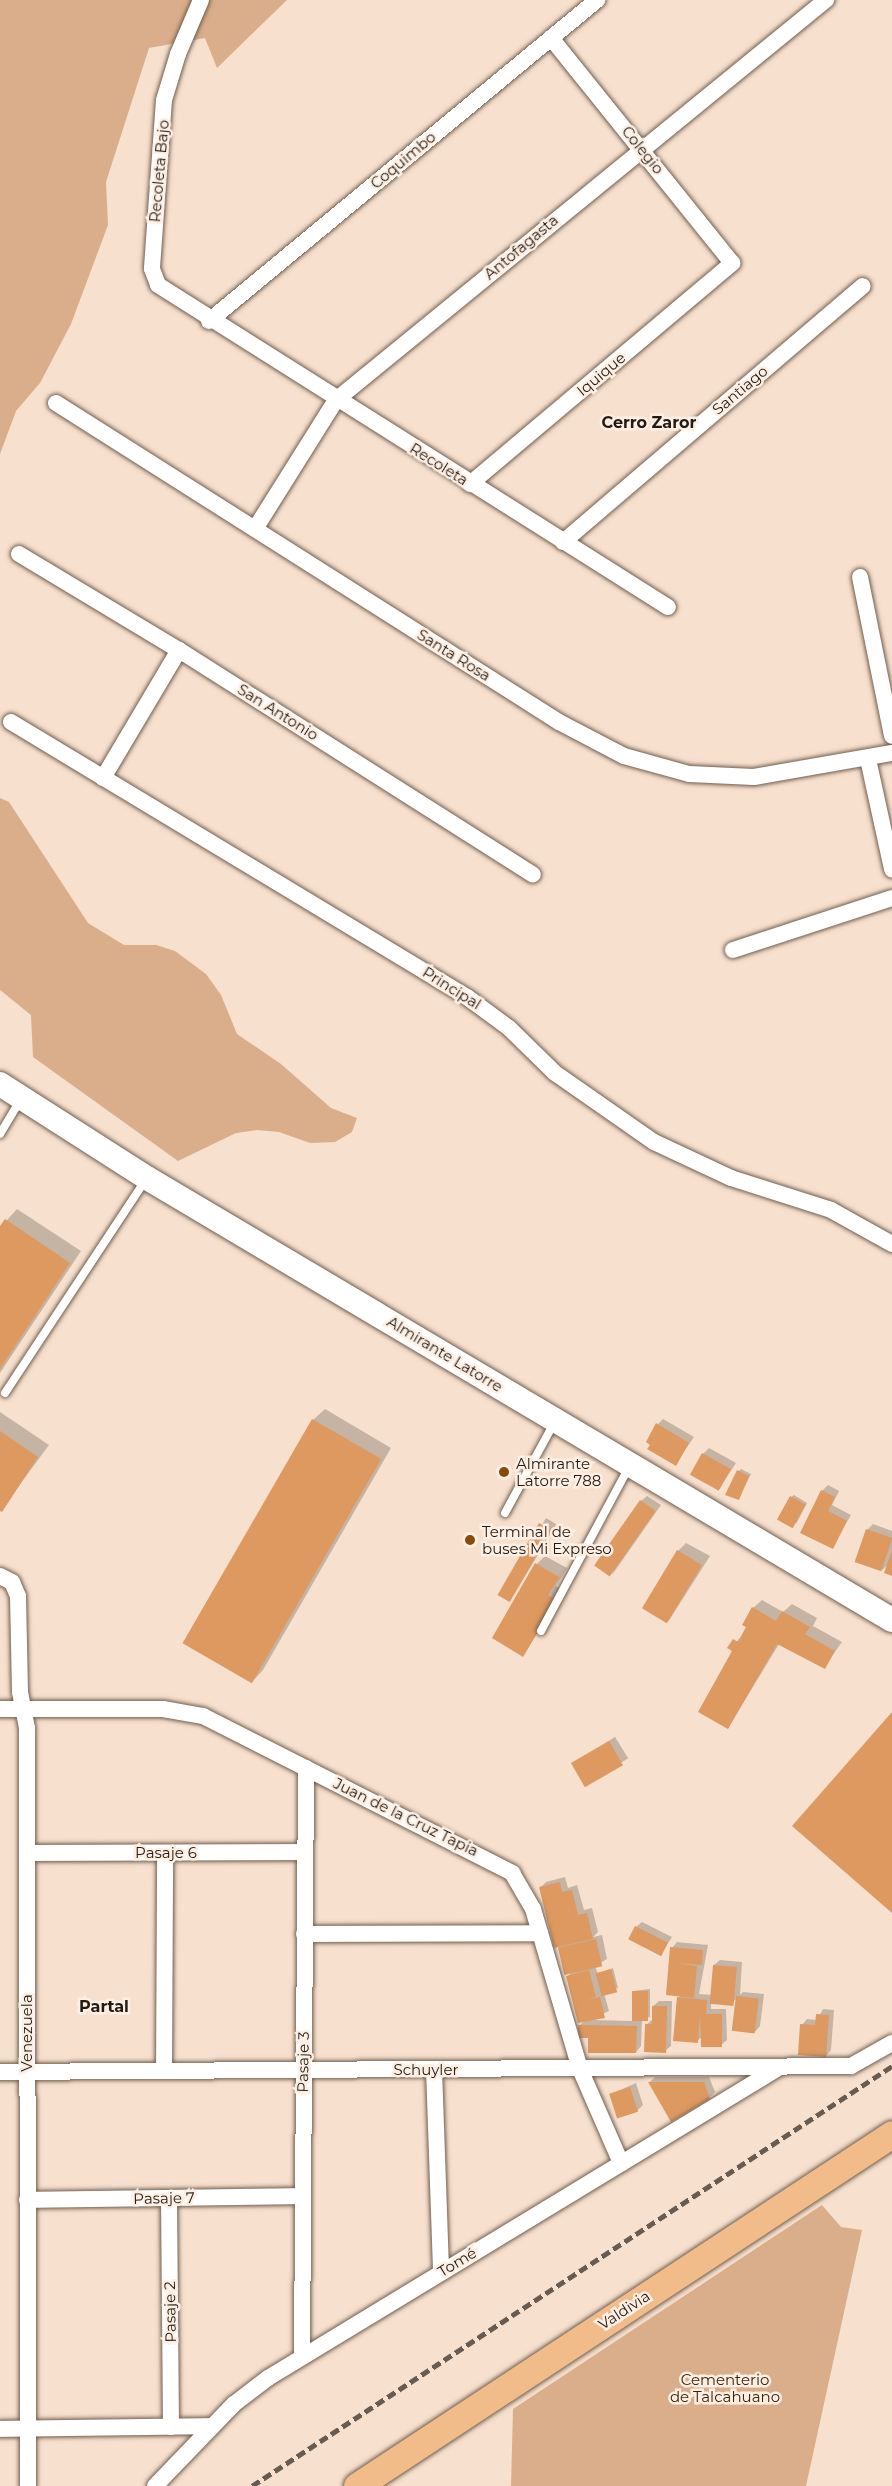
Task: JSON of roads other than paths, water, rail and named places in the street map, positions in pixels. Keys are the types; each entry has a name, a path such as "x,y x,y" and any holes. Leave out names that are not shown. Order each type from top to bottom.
{"main road":[{"name":"Almirante Latorre","path":"0,1084 147,1178 892,1620"},
{"name":"Valdivia","path":"357,2486 892,2134"}],"street":[{"name":"Recoleta Bajo","path":"201,0 178,54 164,100 152,269 162,289 209,321"},
{"name":"Coquimbo","path":"209,321 597,0"},
{"name":"Antofagasta","path":"255,529 336,400 641,147 826,0"},
{"name":"Colegio","path":"551,38 641,147 732,264"},
{"name":"Iquique","path":"470,484 732,264"},
{"name":"Santiago","path":"563,542 863,286"},
{"name":"Recoleta","path":"209,321 668,607"},
{"name":"Santa Rosa","path":"56,403 559,722 645,764 689,774 754,777 892,753"},
{"name":"San Antonio","path":"19,554 179,650 533,875"},
{"path":"860,577 892,736"},
{"path":"103,778 179,650"},
{"name":"Principal","path":"11,722 491,1013 555,1073 654,1142 730,1178 831,1210 892,1244"},
{"path":"868,759 892,869"},
{"path":"733,950 892,898"},
{"name":"Venezuela","path":"6,1579 18,1596 27,1853 28,2486"},
{"name":"Juan de la Cruz Tapia","path":"0,1709 163,1709 189,1712 216,1721 512,1873 528,1896 580,2069 621,2163"},
{"name":"Pasaje 3","path":"302,2356 301,2196 306,1768"},
{"name":"Pasaje 6","path":"27,1853 305,1852"},
{"path":"164,2071 165,1853"},
{"path":"304,1934 540,1933"},
{"name":"Schuyler","path":"0,2072 851,2066 892,2043"},
{"name":"Tomé","path":"155,2486 248,2392 302,2356 781,2067"},
{"path":"434,2069 441,2272"},
{"name":"Pasaje 7","path":"27,2200 301,2196"},
{"name":"Pasaje 2","path":"169,2198 171,2427"},
{"path":"0,2429 212,2426"}],"lane":[{"path":"0,1134 22,1098"},
{"path":"5,1394 147,1178"},
{"path":"505,1513 556,1420"},
{"path":"541,1631 631,1465"}],"railway":[{"path":"252,2486 892,2066"}],"place":[{"name":"Almirante Latorre 788","path":"504,1472"},
{"name":"Terminal de buses Mi Expreso","path":"470,1540"}],"district":[{"name":"Cerro Zaror","path":"649,423"},
{"name":"Partal","path":"104,2007"}],"park label":[{"name":"Cementerio de Talcahuano","path":"725,2388"}]}
